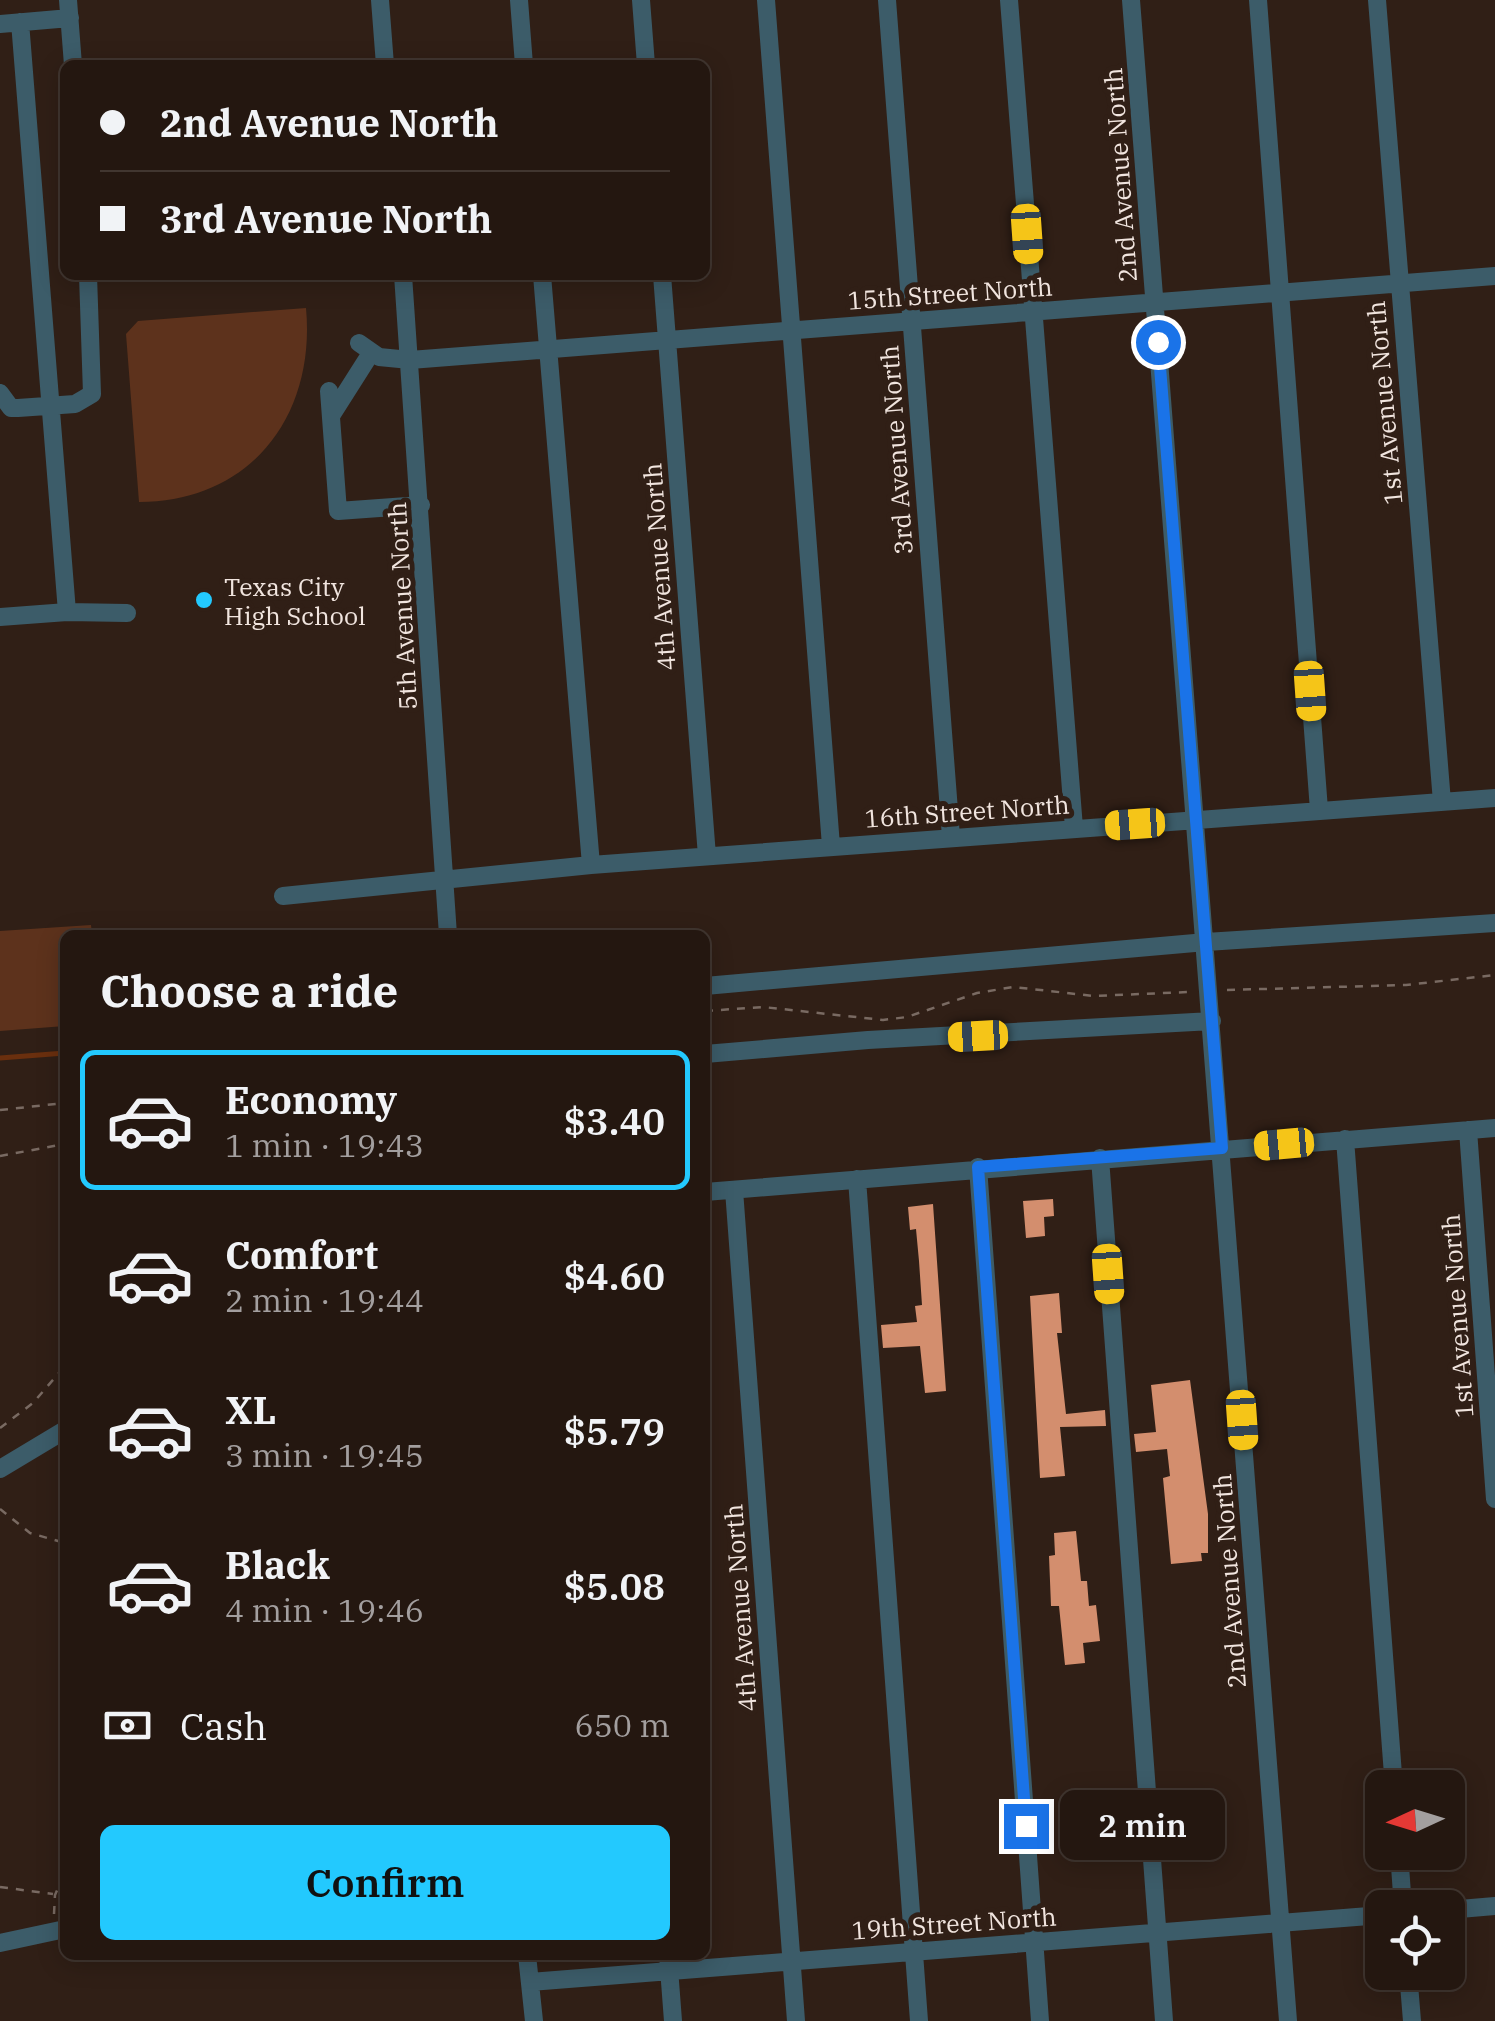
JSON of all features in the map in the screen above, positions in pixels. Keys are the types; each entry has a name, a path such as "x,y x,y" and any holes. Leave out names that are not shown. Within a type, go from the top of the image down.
{"street":[{"path":"380,0 385,60"},
{"path":"519,0 524,60"},
{"path":"641,0 646,60"},
{"path":"766,0 831,846"},
{"name":"3rd Avenue North","path":"887,0 951,837"},
{"path":"1009,0 1074,828"},
{"name":"2nd Avenue North","path":"1132,0 1288,2021"},
{"path":"1258,0 1320,810"},
{"name":"1st Avenue North","path":"1377,0 1442,802"},
{"path":"0,24 69,9 73,60"},
{"path":"20,22 66,612"},
{"name":"15th Street North","path":"331,416 365,348 410,360 1495,276"},
{"path":"0,393 11,408 87,399 95,384 88,280"},
{"name":"5th Avenue North","path":"402,280 448,930"},
{"path":"542,280 591,865"},
{"name":"4th Avenue North","path":"662,280 707,856"},
{"path":"329,391 338,511 421,504"},
{"path":"0,616 126,613"},
{"name":"16th Street North","path":"283,896 591,865 1495,798"},
{"path":"710,986 1206,942 1495,923"},
{"path":"710,1054 868,1040 1212,1021"},
{"path":"710,1192 1495,1128"},
{"name":"1st Avenue North","path":"1468,1130 1495,1499"},
{"path":"1345,1139 1393,1770"},
{"path":"1100,1158 1164,2021"},
{"path":"978,1167 1040,2021"},
{"path":"857,1178 919,2021"},
{"name":"4th Avenue North","path":"734,1190 796,2021"},
{"path":"0,1469 60,1433"},
{"path":"1465,1909 1495,1906"},
{"name":"19th Street North","path":"530,1982 668,1962 791,1960 1365,1916"},
{"path":"0,1943 60,1930"},
{"path":"528,1960 534,2021"},
{"path":"668,1962 673,2021"},
{"path":"1409,1990 1412,2021"}],"path":[{"path":"710,1011 763,1007 883,1020 907,1017 976,993 1013,987 1113,996 1406,985 1495,975"},
{"path":"0,1110 60,1104"},
{"path":"0,1156 60,1145"},
{"path":"0,1428 32,1403 60,1372"},
{"path":"0,1508 30,1533 60,1541"},
{"path":"60,1884 55,1895 60,1924"},
{"path":"0,1887 55,1895"}],"shaded area":[{"path":"306,308 306,347 300,383 287,416 268,445 244,469 214,487 179,498 139,502 126,334 138,321"},
{"path":"91,925 92,930 60,930 60,1026 0,1031 0,931"}],"building":[{"path":"1053,1199 1054,1216 1044,1217 1045,1236 1026,1238 1023,1201"},
{"path":"933,1204 946,1391 925,1393 920,1346 883,1348 881,1325 917,1322 915,1306 922,1305 919,1261 916,1229 910,1230 908,1207"},
{"path":"1059,1293 1062,1333 1057,1333 1066,1414 1105,1410 1106,1426 1060,1427 1065,1476 1040,1478 1030,1296"},
{"path":"1190,1380 1208,1514 1208,1553 1201,1553 1202,1561 1171,1564 1163,1478 1170,1476 1167,1449 1136,1452 1134,1434 1156,1432 1151,1385"},
{"path":"1076,1531 1081,1581 1087,1581 1089,1606 1096,1605 1100,1641 1083,1643 1085,1663 1065,1665 1059,1606 1051,1606 1049,1556 1055,1555 1054,1533"}],"waterway":[{"path":"0,1058 60,1053"}],"place":[{"name":"Texas City High School","path":"204,600"}],"route":[{"path":"1026,1826 978,1167 1222,1148 1158,342"}]}
